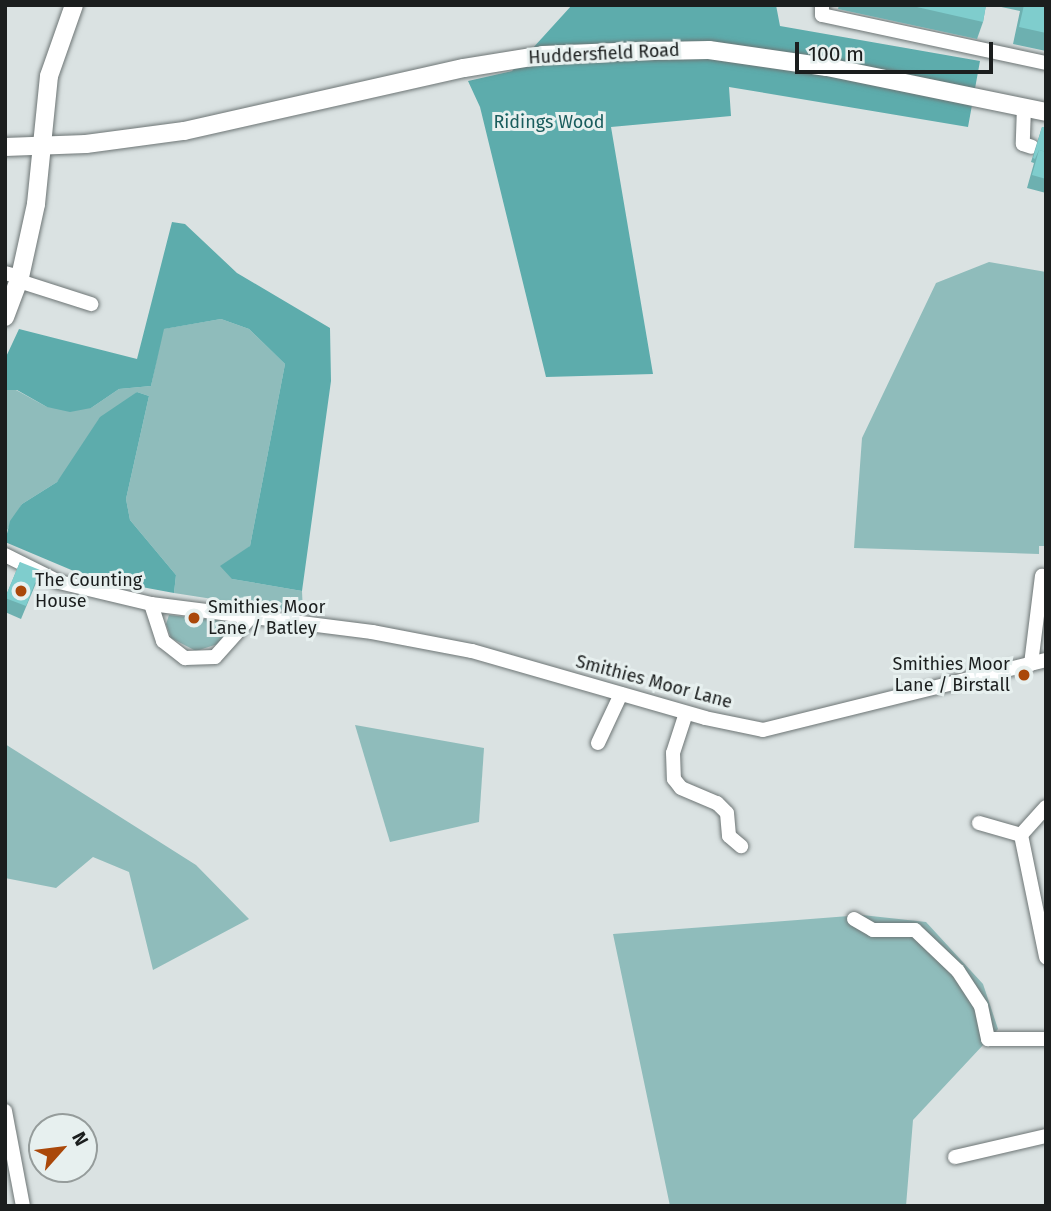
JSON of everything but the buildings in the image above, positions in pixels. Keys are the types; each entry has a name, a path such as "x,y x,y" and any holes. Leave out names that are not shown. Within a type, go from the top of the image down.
{"main road":[{"path":"5,317 36,204 39,147 49,76 74,5"},
{"name":"Huddersfield Road","path":"5,147 39,147 184,131 464,68 543,55 627,51 709,50 750,55 1046,112"}],"street":[{"path":"822,5 822,15 1046,62"},
{"path":"1024,107 1023,144 1032,147"},
{"path":"15,277 91,304"},
{"name":"Smithies Moor Lane","path":"5,555 59,582 151,604 249,619 372,632 472,651 686,713 763,730 1046,660"},
{"path":"1031,664 1042,576"},
{"path":"151,604 163,641 185,658 215,657 249,619"},
{"path":"598,743 621,694"},
{"path":"686,713 673,753 674,779 681,789 718,803 727,813 729,836 741,846"},
{"path":"1021,835 1046,807"},
{"path":"979,823 1021,835"},
{"path":"1021,835 1046,957"},
{"path":"854,919 873,930 915,930 969,988 981,1006 988,1040 1046,1039"},
{"path":"5,1111 23,1206"},
{"path":"955,1157 1046,1136"}],"shaded area":[{"name":"Ridings Wood","path":"572,5 776,5 780,26 980,61 968,127 729,87 731,116 611,127 653,374 546,377 480,107 468,81 512,71"},
{"path":"172,222 185,224 237,273 330,328 331,381 302,591 232,579 220,566 250,546 285,364 249,329 221,319 164,329 151,386 119,389 91,408 70,412 47,407 17,390 5,390 5,359 19,329 137,359"},
{"path":"989,262 1046,272 1046,546 1039,546 1039,554 854,548 862,438 936,283"},
{"path":"221,319 249,329 285,364 250,546 232,579 302,591 303,613 174,593 176,575 130,520 126,499 149,396 137,392 57,482 22,504 5,534 5,390 16,390 47,407 91,408 119,389 151,386 163,329"},
{"path":"137,392 149,396 126,499 130,520 176,575 174,593 88,577 5,542 10,521 22,504 57,482 100,417"},
{"path":"169,615 233,622 218,644 196,651 171,638 166,624"},
{"path":"355,725 484,748 479,822 390,842"},
{"path":"5,744 196,865 249,919 153,970 129,872 93,857 56,888 5,878"},
{"path":"862,915 926,922 983,984 998,1029 913,1120 906,1206 670,1206 613,934"}],"place":[{"name":"The Counting House","path":"21,591"},
{"name":"Smithies Moor Lane / Batley","path":"194,618"},
{"name":"Smithies Moor Lane / Birstall","path":"1024,675"}]}
